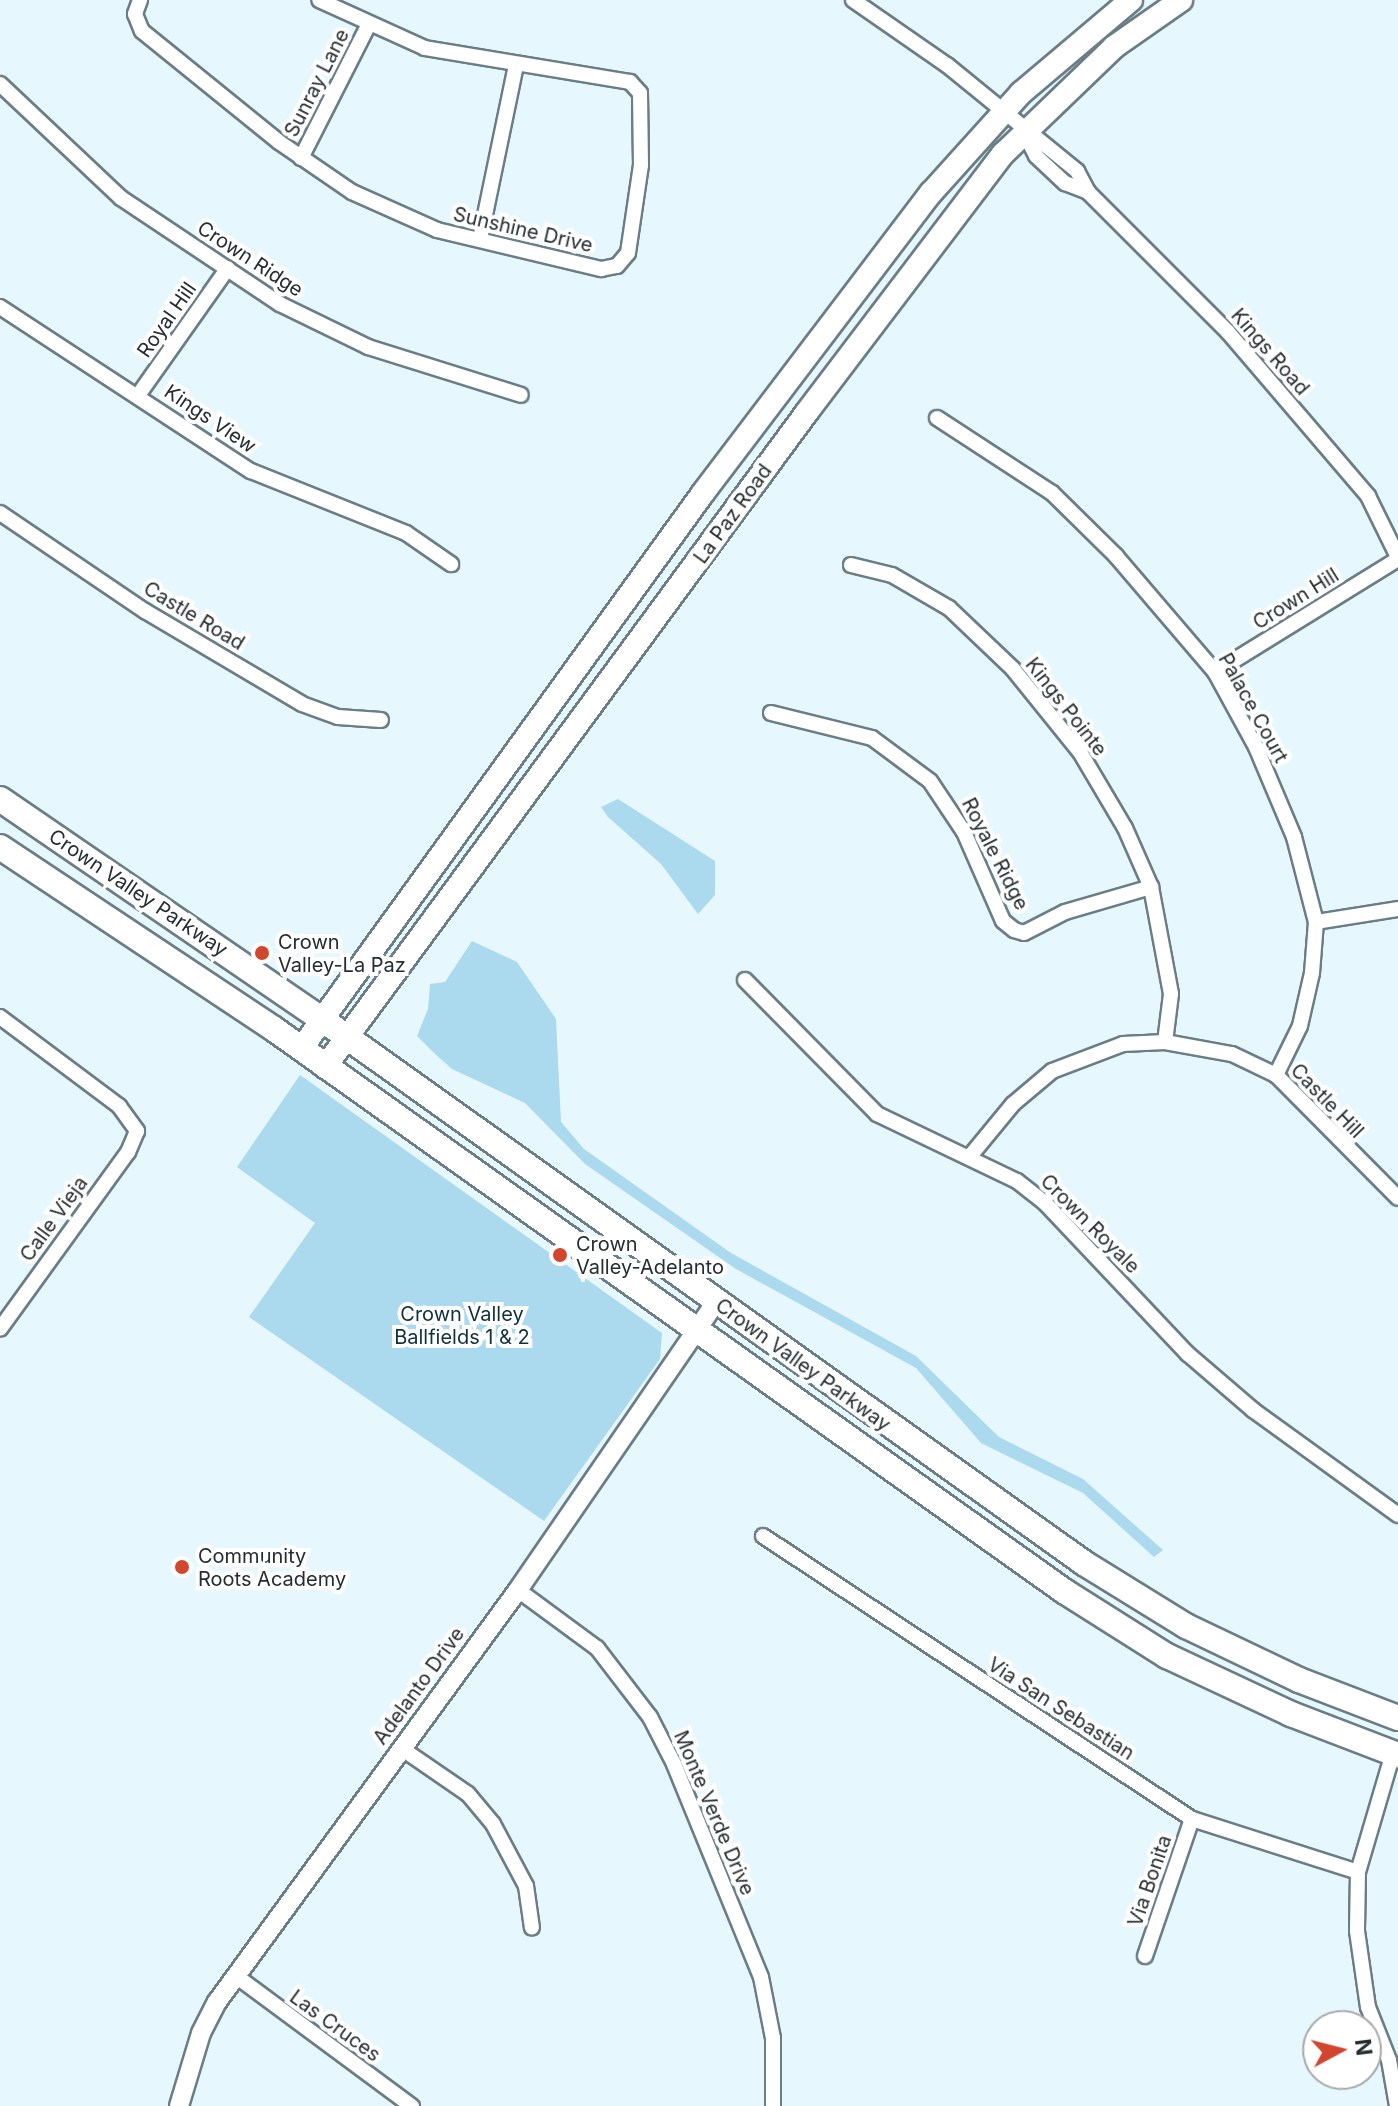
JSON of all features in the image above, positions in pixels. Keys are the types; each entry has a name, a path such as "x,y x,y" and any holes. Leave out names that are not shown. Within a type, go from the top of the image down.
{"main road":[{"name":"La Paz Road","path":"301,1049 703,493 931,193 1001,112 1105,18 1131,0"},
{"name":"La Paz Road","path":"325,1067 807,412 1024,132 1114,47 1181,0"},
{"name":"Crown Valley Parkway","path":"0,799 323,1020 1084,1563 1149,1603 1299,1680 1398,1718"},
{"name":"Crown Valley Parkway","path":"0,847 301,1049 991,1542 1167,1656 1291,1714 1396,1749"}],"street":[{"name":"Sunshine Drive","path":"140,0 135,14 142,31 301,158 400,215 480,239 601,269 617,266 628,253 641,165 640,93 630,82 425,48 368,26 319,0"},
{"name":"Kings Road","path":"853,0 947,65 1024,132 1048,143 1077,171 1088,192 1228,332 1368,496 1398,558"},
{"name":"Sunray Lane","path":"301,158 368,26"},
{"path":"480,239 516,65"},
{"name":"Crown Ridge","path":"0,84 121,198 321,327 521,395"},
{"name":"Royal Hill","path":"139,394 228,268"},
{"name":"Kings View","path":"0,307 139,394 251,471 406,533 451,564"},
{"name":"Palace Court","path":"937,418 1052,493 1116,556 1215,672 1256,747 1294,837 1316,922 1312,973 1300,1026 1276,1075"},
{"name":"Castle Road","path":"0,513 145,611 302,704 338,717 381,720"},
{"name":"Crown Hill","path":"1215,672 1398,558"},
{"name":"Kings Pointe","path":"851,565 892,575 949,608 1013,669 1080,752 1125,828 1151,887 1171,994 1165,1042"},
{"name":"Royale Ridge","path":"771,713 872,738 930,781 951,807 1003,921 1014,930 1024,933 1065,912 1151,887"},
{"path":"1316,922 1398,909"},
{"name":"Crown Royale","path":"745,980 877,1114 971,1155 1045,1203 1188,1354 1253,1410 1398,1515"},
{"name":"Calle Vieja","path":"0,1017 119,1106 137,1131 128,1152 0,1329"},
{"name":"Castle Hill","path":"971,1155 1013,1104 1052,1071 1123,1044 1165,1042 1232,1054 1276,1075 1398,1198"},
{"name":"Adelanto Drive","path":"179,2106 201,2033 236,1976 518,1590 716,1302"},
{"name":"Via San Sebastian","path":"763,1536 1192,1819 1358,1872"},
{"name":"Monte Verde Drive","path":"518,1590 597,1648 650,1717 674,1764 761,1977 773,2038 773,2106"},
{"path":"401,1748 468,1794 493,1824 526,1886 532,1928"},
{"path":"1396,1749 1358,1872 1361,1969 1397,2106"},
{"name":"Via Bonita","path":"1145,1956 1192,1819"},
{"name":"Las Cruces","path":"236,1976 412,2106"}],"green space":[{"path":"618,799 715,861 715,895 698,914 661,864 608,817 601,807"},
{"path":"472,941 517,962 556,1019 561,1122 584,1149 731,1253 916,1356 999,1437 1083,1479 1163,1550 1154,1557 1083,1493 981,1443 916,1368 736,1269 585,1164 525,1103 452,1069 417,1036 428,1009 430,984 445,982"},
{"name":"Crown Valley Ballfields 1 & 2","path":"300,1075 662,1333 660,1359 544,1521 249,1317 315,1223 237,1167"}],"place":[{"name":"Crown Valley-La Paz","path":"262,953"},
{"name":"Crown Valley-Adelanto","path":"560,1255"},
{"name":"Community Roots Academy","path":"182,1567"}]}
